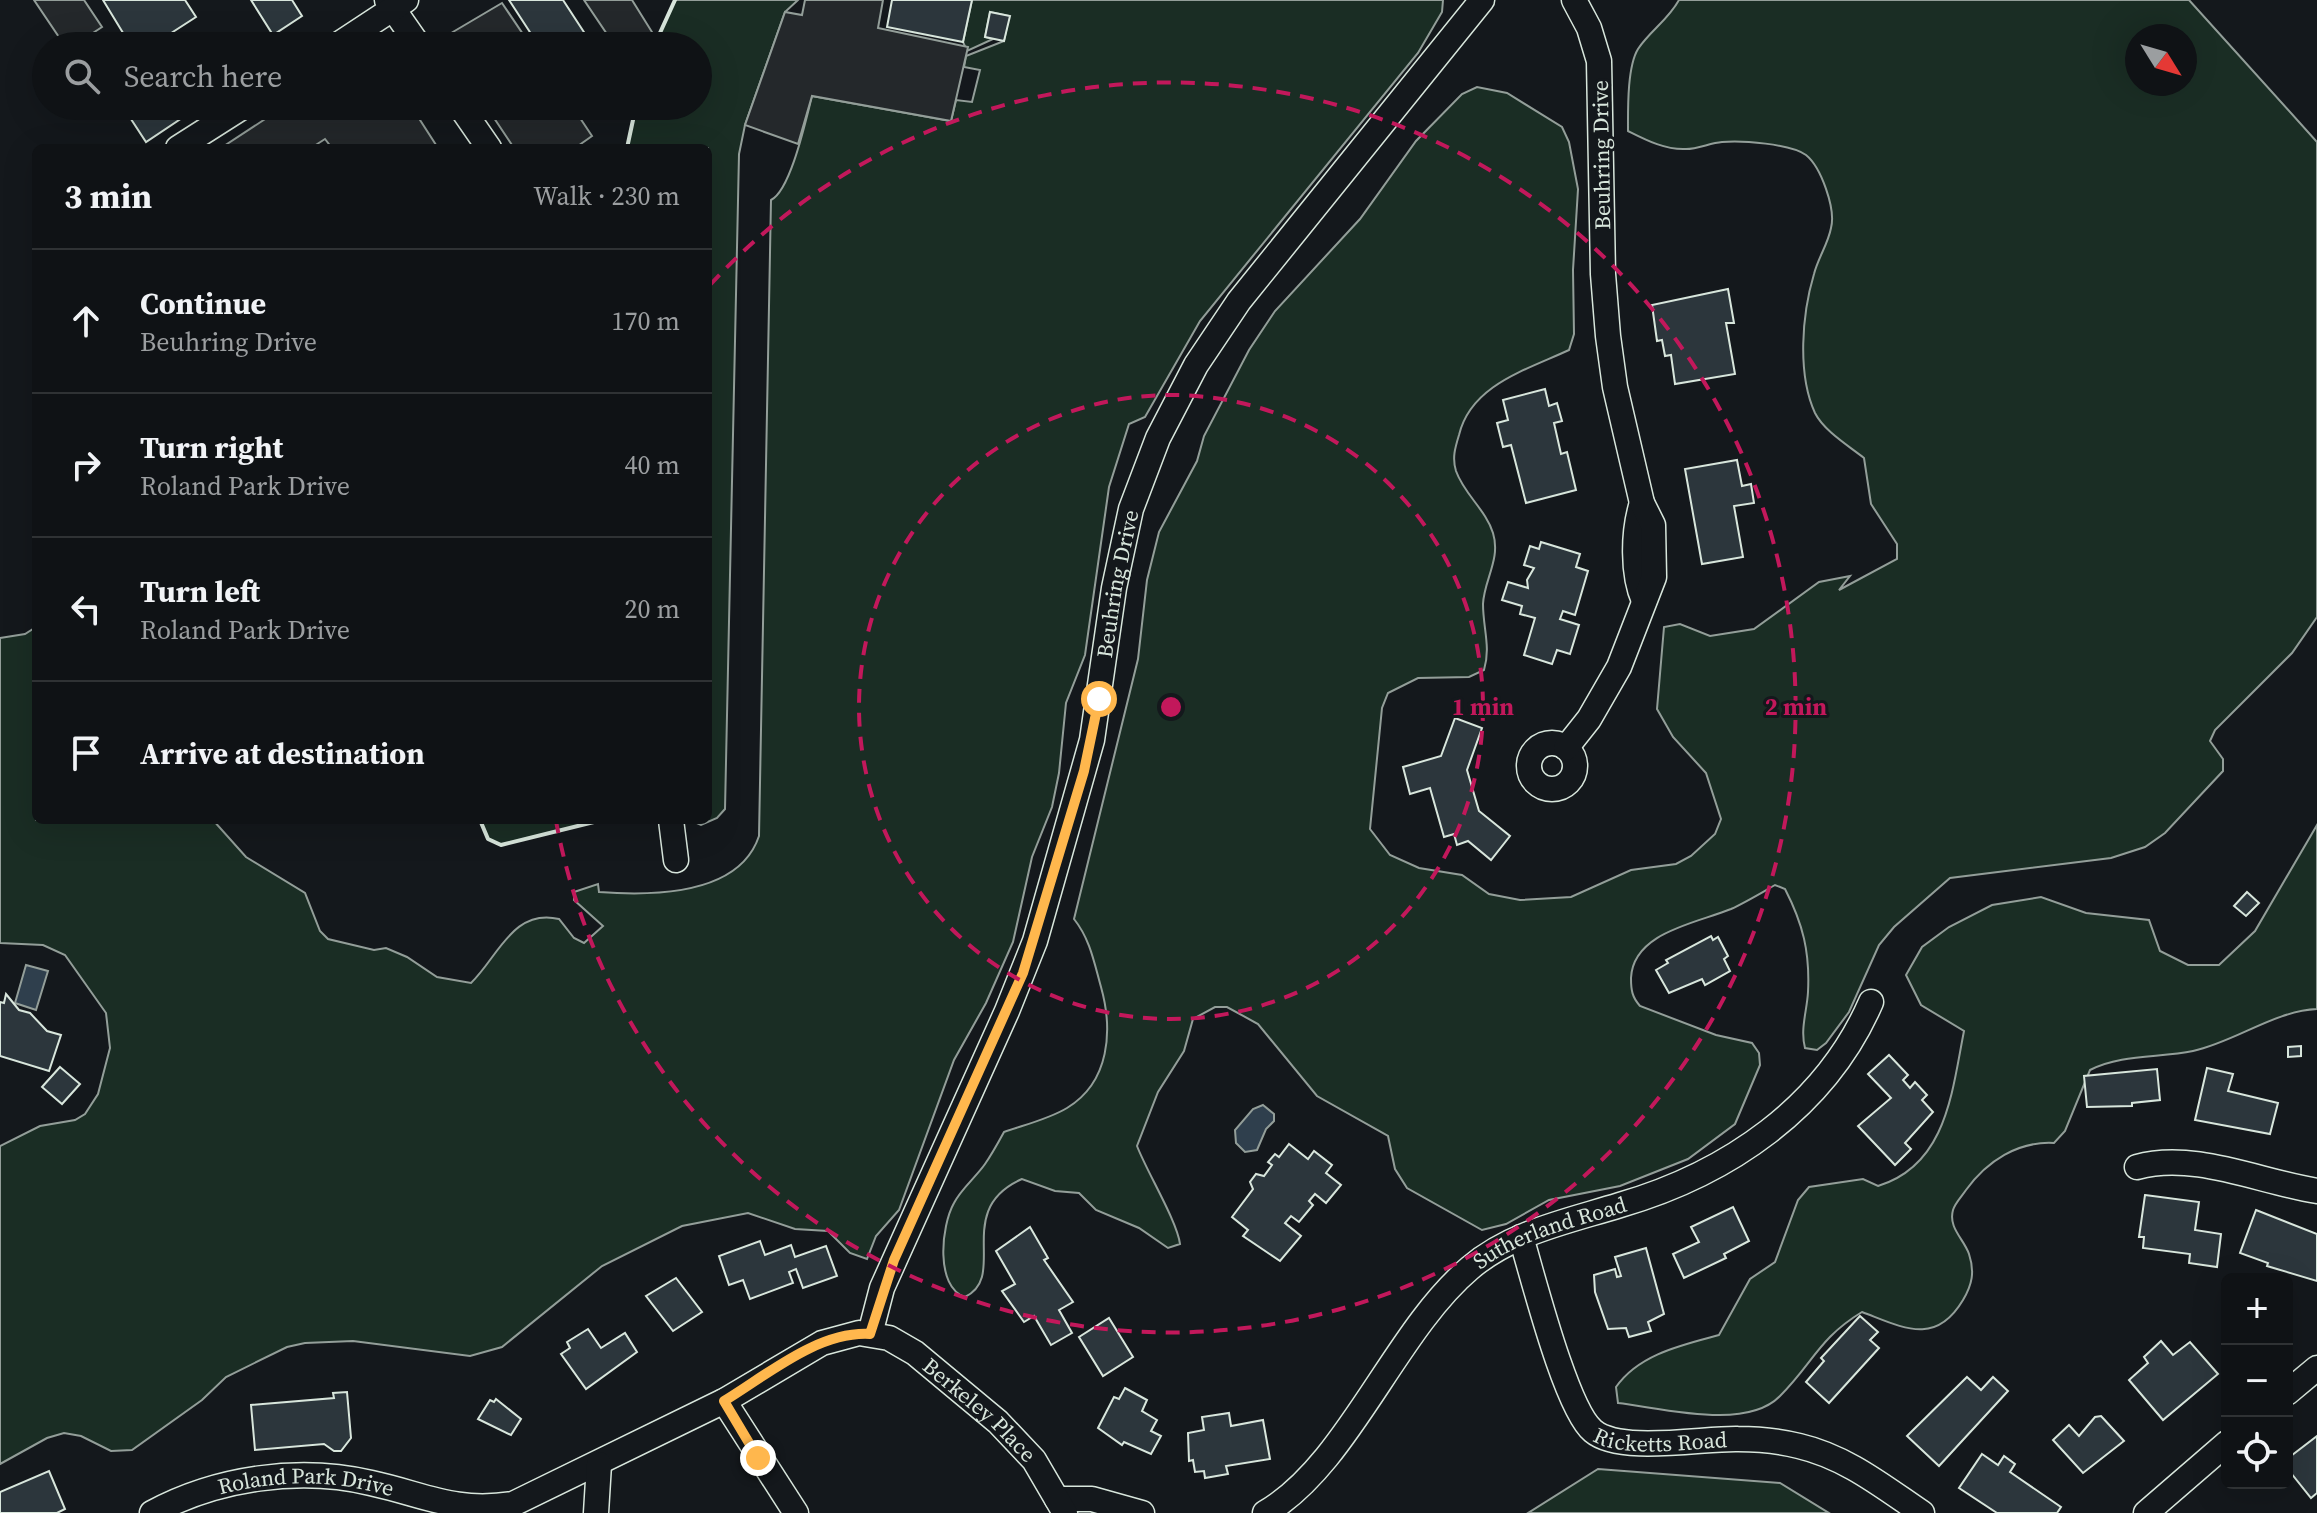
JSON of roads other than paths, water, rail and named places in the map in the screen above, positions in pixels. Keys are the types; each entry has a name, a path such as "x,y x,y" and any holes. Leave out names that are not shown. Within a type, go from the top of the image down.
{"street":[{"name":"Beuhring Drive","path":"870,1334 882,1288 1007,1011 1035,941 1092,740 1114,588 1128,522 1158,438 1196,365 1239,301 1482,0"},
{"name":"Beuhring Drive","path":"1566,748 1614,676 1654,577 1655,550 1653,525 1642,503 1615,387 1605,305 1599,61 1589,28 1574,0"},
{"path":"356,32 396,3 412,32"},
{"path":"184,144 222,120"},
{"path":"470,120 486,144"},
{"path":"672,824 676,860"},
{"name":"Sutherland Road","path":"1265,1513 1289,1495 1323,1459 1455,1281 1480,1260 1521,1237 1683,1185 1736,1158 1781,1122 1830,1070 1856,1034 1871,1002"},
{"path":"2137,1167 2165,1162 2185,1164 2317,1191"},
{"name":"Ricketts Road","path":"1521,1237 1568,1384 1582,1419 1592,1431 1602,1437 1634,1442 1738,1439 1799,1446 1850,1465 1922,1513"},
{"name":"Roland Park Drive","path":"152,1513 220,1487 314,1476 348,1478 445,1507 474,1511 513,1504 724,1401 822,1343 843,1335 870,1334"},
{"name":"Berkeley Place","path":"870,1334 889,1338 915,1353 998,1422 1034,1460 1061,1506"},
{"path":"2293,1388 2317,1368"},
{"path":"724,1401 796,1513"},
{"path":"2146,1513 2221,1448"},
{"path":"596,1513 599,1464"},
{"path":"1061,1506 1092,1499 1142,1513"}],"water":[{"path":"26,965 48,971 36,1010 15,1003"},
{"path":"1263,1105 1274,1114 1274,1121 1266,1129 1257,1150 1245,1152 1236,1143 1235,1130 1253,1109"}]}
